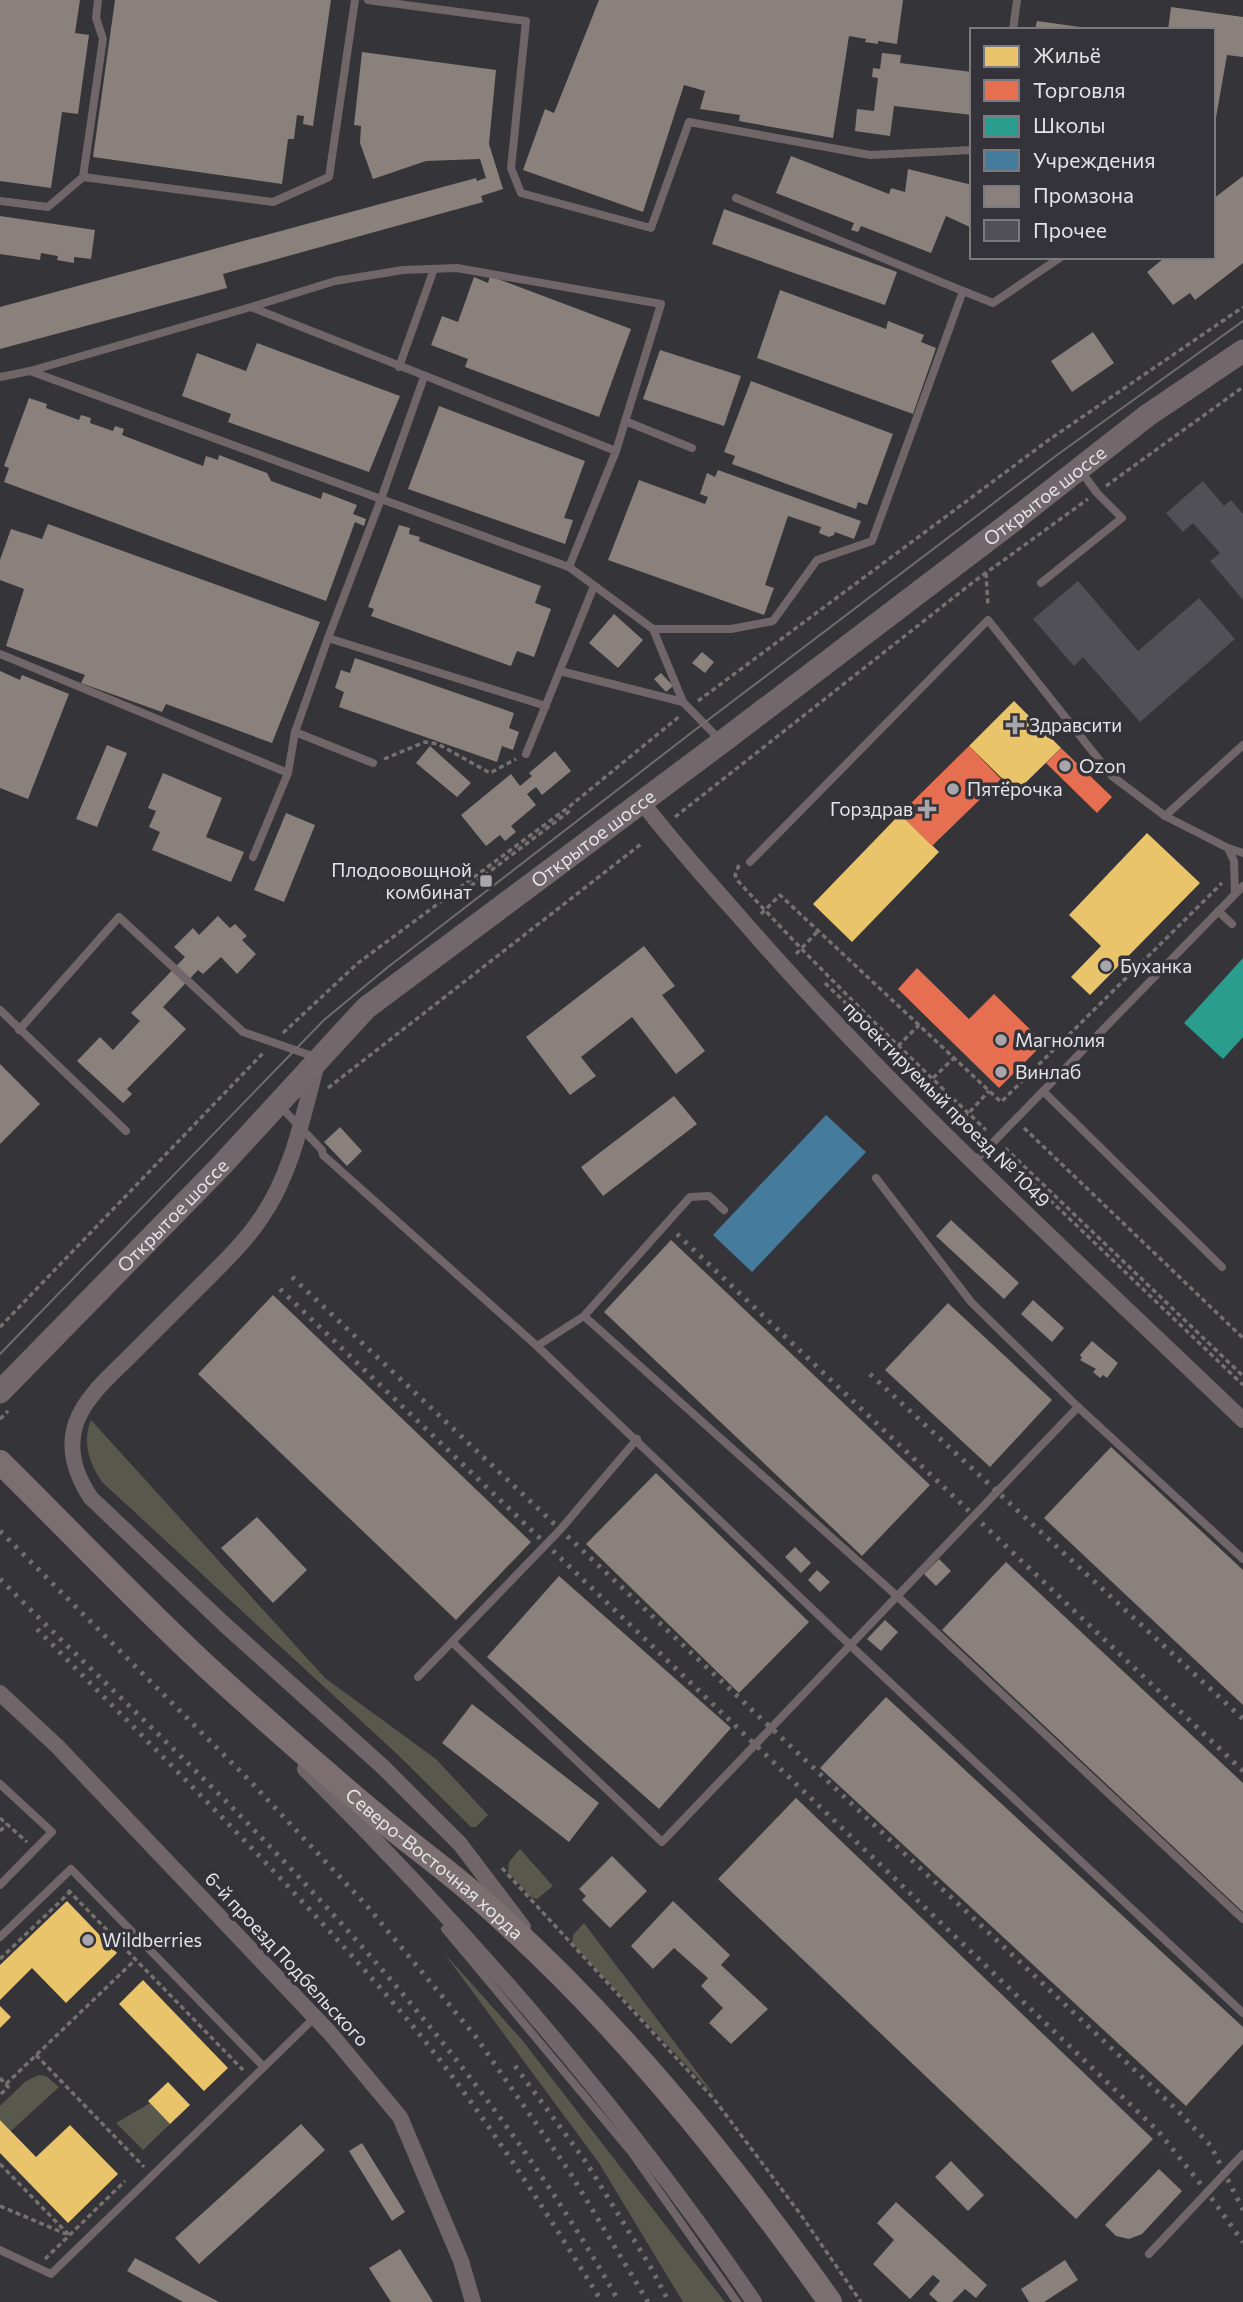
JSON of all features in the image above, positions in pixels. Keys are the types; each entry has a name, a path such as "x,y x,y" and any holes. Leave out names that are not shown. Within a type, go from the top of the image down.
{"main road":[{"name":"Открытое шоссе","path":"8,1384 221,1166 366,1008 722,742 1148,415 1243,351"},
{"name":"Северо-Восточная хорда","path":"0,1464 206,1665 377,1815 475,1895 561,1977 629,2046 683,2109 776,2226 830,2302"}],"street":[{"name":"проектируемый проезд № 1049","path":"641,801 791,977 920,1111 1243,1420"},
{"path":"318,1058 300,1126 274,1198 242,1244 82,1409 75,1425 72,1444 79,1480 91,1498 383,1767 460,1844 561,1977"},
{"name":"Северо-Восточная хорда","path":"0,1464 317,1780 456,1925 558,2041 644,2149 754,2302"},
{"name":"6-й проезд Подбельского","path":"0,1693 57,1746 315,2017 400,2117 461,2262 473,2302"}],"lane":[{"path":"0,201 48,207 83,177 103,39 96,18 98,0"},
{"path":"83,177 273,202 329,177 355,0"},
{"path":"368,0 526,20 511,167 520,193 651,228 689,122 870,155 970,150"},
{"path":"1013,28 1017,0"},
{"path":"736,198 993,303 1058,259"},
{"path":"0,377 30,372 335,281 403,270 457,268 661,304 616,451 569,567"},
{"path":"399,367 434,269"},
{"path":"653,629 731,629 774,621 817,560 872,541 962,291"},
{"path":"251,307 616,451"},
{"path":"30,372 569,567 653,629 686,705 722,742"},
{"path":"253,857 288,773 295,732 424,377"},
{"path":"625,421 692,448"},
{"path":"1041,583 1122,518 1097,493 1078,468"},
{"path":"526,754 594,586"},
{"path":"745,863 988,620 1112,776 1165,816 1243,853"},
{"path":"328,638 546,706"},
{"path":"0,654 288,773"},
{"path":"560,671 686,705"},
{"path":"295,732 373,764"},
{"path":"1165,816 1243,745"},
{"path":"1228,848 1234,861 1235,893"},
{"path":"974,1162 1243,886"},
{"path":"1218,911 1232,924"},
{"path":"19,1030 119,917 243,1032 318,1058"},
{"path":"0,1010 125,1131"},
{"path":"1043,1091 1222,1267"},
{"path":"276,1103 322,1150 323,1155 537,1346 850,1645 1243,2013"},
{"path":"876,1178 971,1302 1078,1407 1243,1559"},
{"path":"537,1346 584,1315 690,1197 709,1196 724,1210"},
{"path":"584,1315 897,1596 1243,1919"},
{"path":"452,1642 662,1842 1078,1407"},
{"path":"418,1677 560,1530 636,1439"},
{"path":"0,1784 52,1832 0,1885"},
{"path":"0,1937 71,1868 264,2067"},
{"path":"444,1929 632,2153 737,2302"},
{"path":"0,2250 51,2274 315,2017"},
{"path":"1149,2254 1243,2154"}],"path":[{"path":"0,1327 274,1043 358,963 570,806 686,705 1050,439 1243,307"},
{"path":"683,827 674,817 986,573 1243,387"},
{"path":"986,573 988,620"},
{"path":"373,764 425,741 438,744 490,773 526,754"},
{"path":"464,891 571,810"},
{"path":"322,1092 641,844"},
{"path":"745,863 736,869 735,875 778,934"},
{"path":"762,912 780,895 1001,1102 1223,882"},
{"path":"735,885 1243,1385"},
{"path":"796,954 818,931"},
{"path":"825,983 964,1118 994,1142 1243,1377"},
{"path":"893,1050 919,1025"},
{"path":"928,1083 954,1058"},
{"path":"964,1118 989,1091"},
{"path":"1022,1126 1243,1338"},
{"path":"0,1818 35,1850"},
{"path":"0,1831 6,1824"},
{"path":"499,1864 714,2099 801,2215 861,2302"},
{"path":"59,1881 252,2080"},
{"path":"0,1959 70,1892"},
{"path":"6,2084 148,1947"},
{"path":"36,2055 152,2176"},
{"path":"0,2078 8,2087 0,2095"},
{"path":"0,2164 69,2235"},
{"path":"0,2206 85,2241"}],"shaded area":[{"path":"91,1420 325,1678 436,1759 488,1815 476,1827 471,1827 397,1754 102,1482 88,1452 87,1436"},
{"path":"520,1849 553,1886 537,1899 531,1897 508,1872 509,1862"},
{"path":"584,1923 716,2097 572,1943 573,1935"},
{"path":"444,1953 522,2040 725,2302 683,2302 599,2163"},
{"path":"39,2075 46,2076 59,2087 11,2131 0,2120 0,2106 26,2081"},
{"path":"150,2103 170,2124 143,2150 116,2123"}],"building: Жильё":[{"path":"1014,701 1061,748 1016,792 969,746"},
{"path":"900,814 939,852 852,942 813,904"},
{"path":"1147,833 1200,883 1090,995 1071,977 1101,946 1069,915"},
{"path":"67,1901 117,1953 66,2003 32,1968 0,2000 0,1965"},
{"path":"143,1980 228,2068 204,2091 119,2004"},
{"path":"0,2006 11,2017 0,2028"},
{"path":"168,2082 190,2105 170,2124 148,2101"},
{"path":"0,2120 36,2157 70,2125 118,2174 68,2223 0,2153"}],"building: Торговля":[{"path":"969,746 1001,779 932,846 900,814"},
{"path":"1061,748 1112,797 1097,813 1046,763"},
{"path":"917,968 969,1019 994,994 1044,1043 999,1088 898,989"}],"building: Школы":[{"path":"1243,958 1243,1037 1223,1059 1184,1023"}],"building: Учреждения":[{"path":"826,1115 866,1152 752,1272 713,1235"}],"building: Промзона":[{"path":"0,0 80,0 75,33 89,35 78,114 62,112 51,188 0,181"},
{"path":"115,0 331,0 313,126 303,124 304,116 297,115 294,139 288,139 282,184 93,157"},
{"path":"599,0 903,0 897,44 865,42 866,39 849,36 833,138 739,121 740,115 700,109 705,91 684,85 643,212 523,170 545,109 554,113"},
{"path":"1171,7 1243,17 1243,57 1227,55 1215,123 1215,28 1168,28"},
{"path":"1037,21 1087,28 1035,28"},
{"path":"362,52 496,70 489,144 503,189 481,196 483,202 223,274 227,288 0,349 0,307 476,178 477,181 486,178 480,159 426,161 373,179 360,143 361,126 354,125"},
{"path":"882,53 901,55 900,63 970,72 970,115 894,106 890,136 855,131 857,109 874,111 878,78 872,77 873,68 880,69"},
{"path":"791,156 889,194 891,188 905,192 908,169 970,184 970,227 946,216 931,253 861,226 858,232 851,230 854,223 776,193"},
{"path":"1243,176 1243,263 1195,300 1190,293 1173,305 1147,272 1163,259 1215,259 1215,197"},
{"path":"724,209 897,272 885,305 712,244"},
{"path":"0,216 95,230 91,259 74,257 74,263 41,253 40,260 0,254"},
{"path":"490,276 631,329 599,417 465,367 468,359 431,345 442,316 458,322 474,277 488,283"},
{"path":"780,290 886,329 888,321 924,335 921,342 936,348 913,414 757,358"},
{"path":"1093,332 1114,363 1072,392 1051,361"},
{"path":"257,343 400,396 369,472 228,422 231,414 182,396 197,353 246,371"},
{"path":"660,350 741,376 724,426 643,399"},
{"path":"751,381 893,434 867,505 858,502 856,509 732,464 735,456 724,452"},
{"path":"29,398 47,404 46,408 79,420 81,415 91,418 90,423 113,431 115,426 124,429 122,435 203,466 206,456 218,460 219,455 267,473 271,481 321,499 323,492 357,505 353,514 366,519 364,526 355,522 326,601 4,482 9,468 4,466"},
{"path":"439,406 585,461 564,518 573,520 565,544 408,489"},
{"path":"718,470 861,521 854,539 835,532 829,537 819,533 821,527 788,516 765,585 774,588 764,615 608,560 639,480 705,504 708,497 700,494 707,473 715,477"},
{"path":"48,524 320,622 272,743 166,704 162,712 81,683 85,675 6,646 24,589 0,580 0,560 11,529 42,539"},
{"path":"399,525 410,528 409,534 420,537 419,541 541,586 535,603 551,609 534,657 517,651 511,666 371,616 374,609 368,607"},
{"path":"614,614 643,640 618,668 589,643"},
{"path":"702,652 714,662 705,673 692,663"},
{"path":"355,658 514,713 509,728 519,732 513,750 502,746 497,762 339,707 344,692 335,688 341,670 350,673"},
{"path":"0,671 20,680 22,675 69,694 28,799 0,788"},
{"path":"661,673 673,686 666,692 654,679"},
{"path":"107,745 127,753 97,827 76,819"},
{"path":"430,746 471,783 457,797 416,763"},
{"path":"555,751 571,771 542,795 536,787 527,794 536,805 511,826 516,832 505,841 500,835 486,846 461,815 511,774 520,786 532,776 529,773"},
{"path":"163,773 222,798 206,837 244,852 231,882 152,850 160,832 149,827 156,811 148,808"},
{"path":"286,813 315,825 284,902 254,890"},
{"path":"218,916 230,928 235,924 247,936 242,940 256,954 237,974 221,957 203,974 198,970 163,1007 186,1029 127,1089 132,1094 123,1103 77,1061 100,1037 113,1050 140,1021 131,1013 185,957 174,947 193,928 199,935"},
{"path":"644,946 675,986 662,995 705,1051 676,1074 632,1017 581,1057 596,1076 570,1095 526,1037"},
{"path":"0,1064 40,1104 0,1144"},
{"path":"674,1096 697,1124 603,1196 581,1167"},
{"path":"340,1127 362,1151 347,1166 324,1142"},
{"path":"951,1220 1019,1283 1004,1299 936,1236"},
{"path":"671,1240 930,1485 862,1556 604,1312"},
{"path":"273,1295 531,1542 456,1620 198,1374"},
{"path":"1033,1300 1064,1328 1052,1342 1021,1314"},
{"path":"948,1303 1052,1400 990,1467 885,1370"},
{"path":"1092,1341 1118,1363 1107,1378 1103,1375 1100,1378 1093,1372 1096,1369 1080,1360 1080,1355"},
{"path":"1111,1447 1243,1570 1243,1705 1044,1518"},
{"path":"656,1473 809,1622 739,1693 586,1544"},
{"path":"257,1517 307,1570 273,1603 221,1548"},
{"path":"795,1547 811,1563 801,1573 785,1557"},
{"path":"939,1559 951,1571 936,1586 924,1574"},
{"path":"1006,1562 1243,1783 1243,1912 942,1630"},
{"path":"817,1570 830,1582 820,1592 808,1580"},
{"path":"559,1576 731,1728 659,1809 487,1657"},
{"path":"885,1620 898,1632 881,1651 867,1639"},
{"path":"886,1697 1243,2027 1243,2044 1186,2106 820,1768"},
{"path":"472,1704 599,1803 569,1842 442,1743"},
{"path":"796,1798 1153,2139 1076,2219 718,1879"},
{"path":"612,1856 647,1891 610,1928 582,1900 586,1896 579,1889"},
{"path":"673,1901 730,1955 721,1965 768,2009 731,2044 709,2023 723,2008 701,1986 708,1978 674,1948 653,1969 631,1946"},
{"path":"301,2124 325,2150 199,2264 175,2238"},
{"path":"362,2143 405,2212 392,2221 349,2151"},
{"path":"951,2161 984,2195 968,2211 935,2177"},
{"path":"1159,2169 1182,2191 1142,2234 1129,2239 1116,2236 1105,2225"},
{"path":"896,2202 987,2285 976,2298 965,2289 952,2302 938,2302 929,2294 940,2281 933,2275 910,2299 873,2264 894,2240 877,2223"},
{"path":"400,2249 433,2302 391,2302 369,2268"},
{"path":"135,2258 219,2302 183,2302 127,2271"},
{"path":"1065,2260 1078,2280 1044,2302 1029,2302 1021,2289"}],"building: Прочее":[{"path":"1203,481 1224,506 1231,500 1243,514 1243,600 1210,561 1220,553 1193,523 1183,532 1166,513"},
{"path":"1078,581 1138,651 1199,598 1235,639 1140,722 1083,657 1074,666 1033,619"}],"tram line":[{"path":"0,1354 324,1020 388,967 704,723 1057,455 1243,321"}],"railway":[{"path":"677,1234 1243,1771"},
{"path":"292,1277 1176,2109 1211,2146 1243,2210"},
{"path":"280,1289 1158,2131 1243,2242"},
{"path":"870,1374 1243,1719"},
{"path":"0,1531 250,1781 367,1906 476,2037 569,2171 648,2302"},
{"path":"0,1579 255,1831 405,1997 498,2114 541,2175 619,2302"},
{"path":"37,1629 277,1875 406,2018 459,2085 502,2146 602,2302"},
{"path":"515,2066 586,2162 669,2302"}],"place":[{"name":"Здравсити","path":"1015,725"},
{"name":"Ozon","path":"1065,766"},
{"name":"Пятёрочка","path":"953,789"},
{"name":"Горздрав","path":"927,809"},
{"name":"Плодоовощной комбинат","path":"486,881"},
{"name":"Буханка","path":"1106,966"},
{"name":"Магнолия","path":"1001,1040"},
{"name":"Винлаб","path":"1001,1072"},
{"name":"Wildberries","path":"88,1940"}]}
